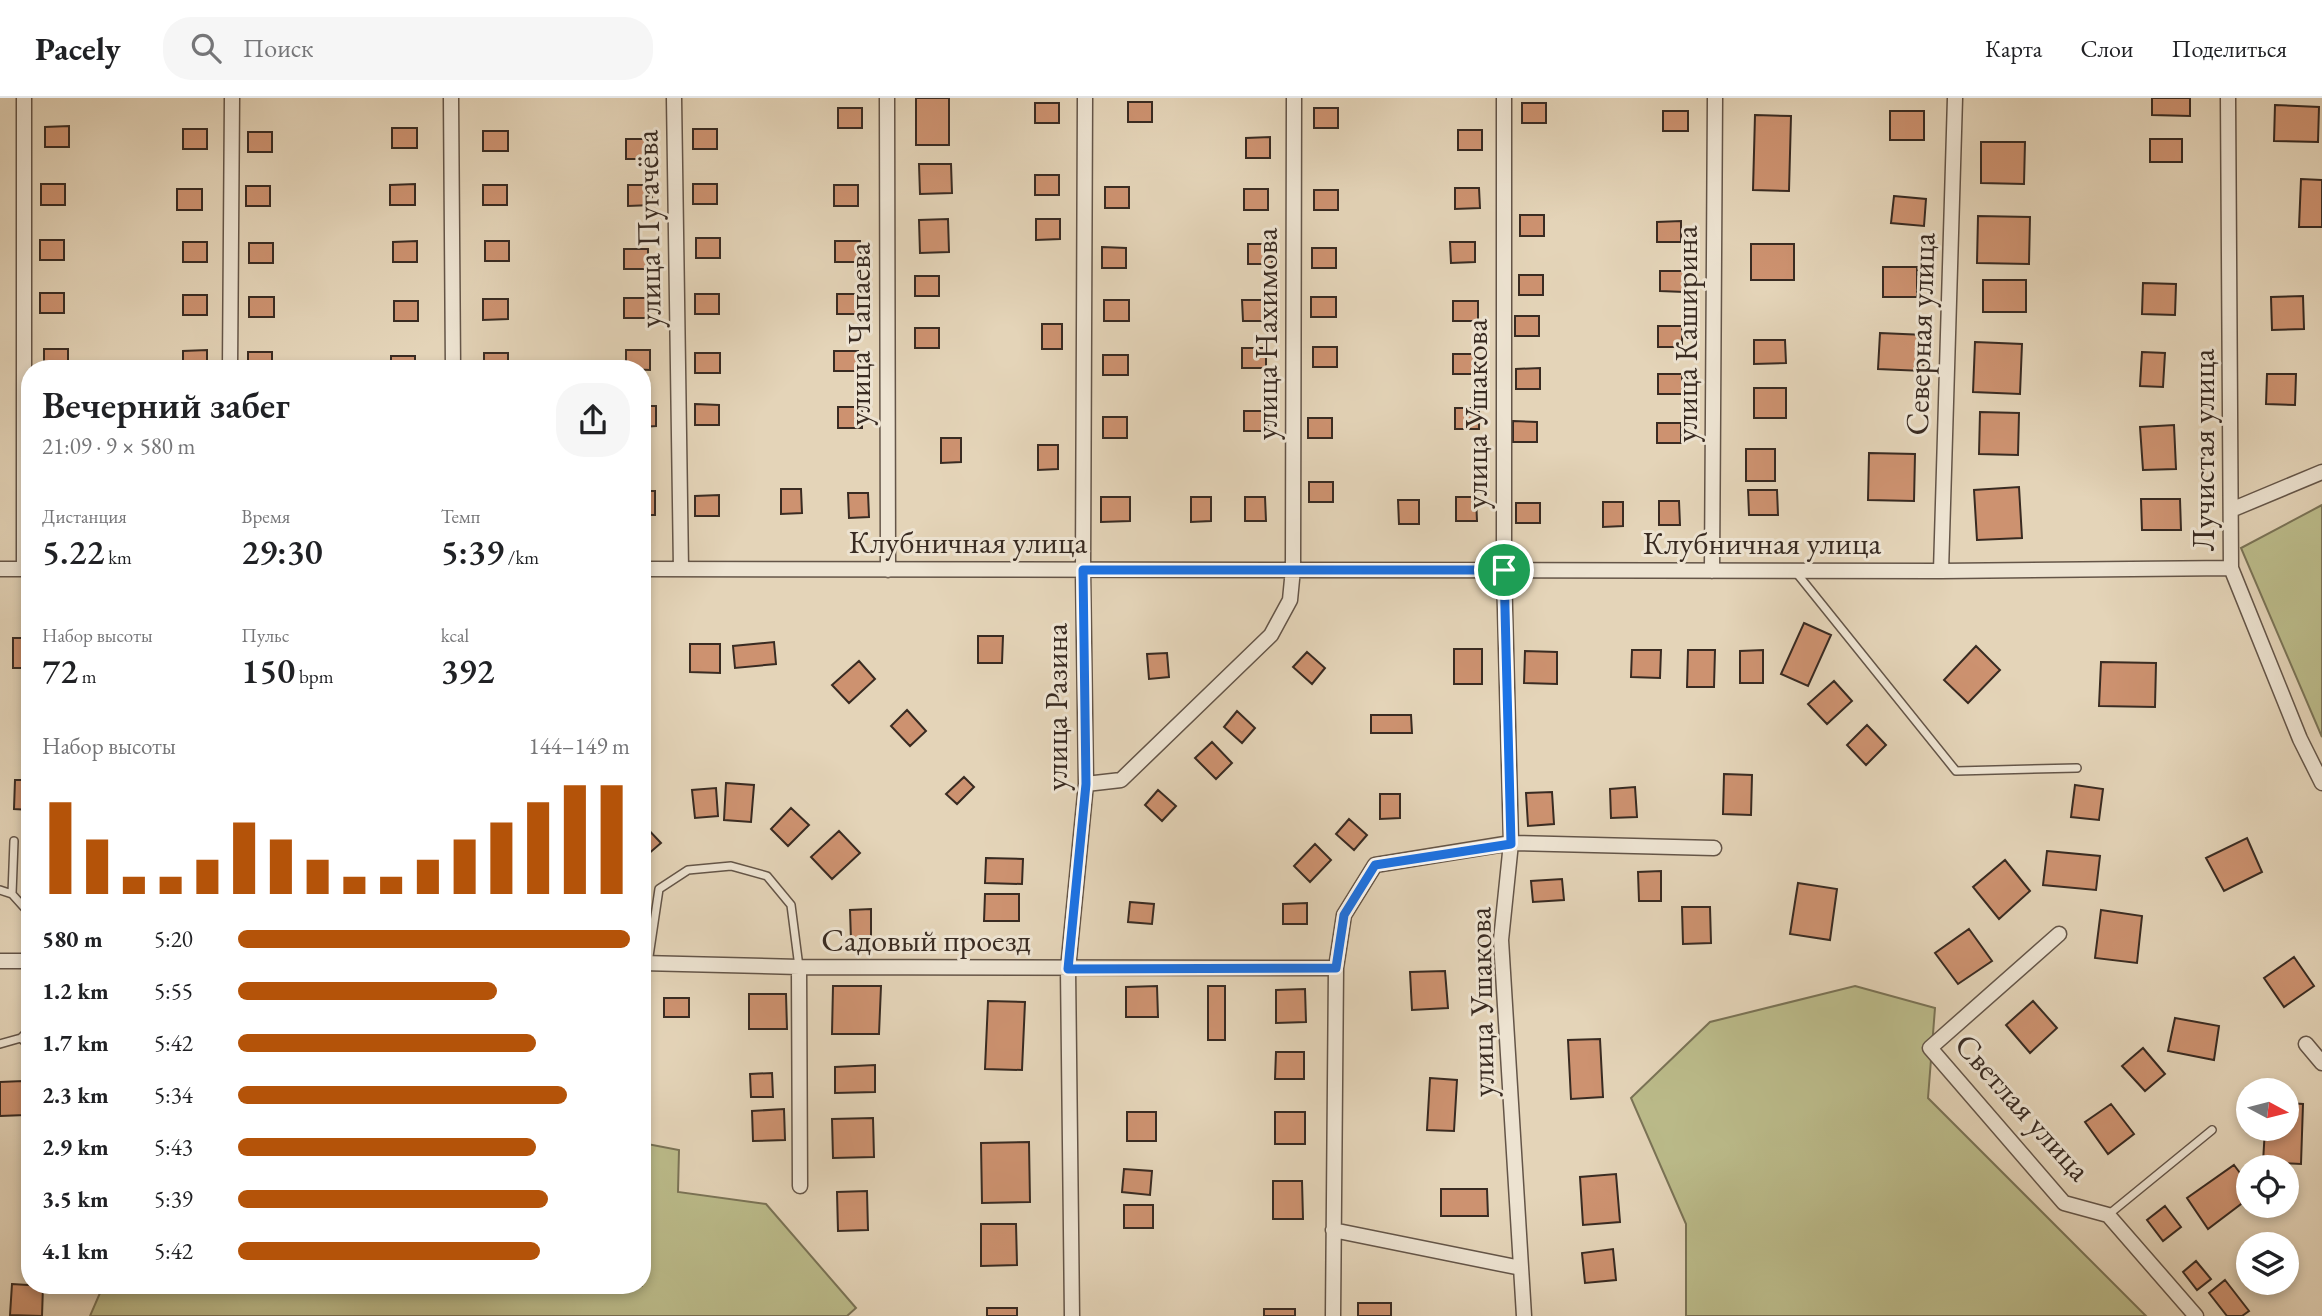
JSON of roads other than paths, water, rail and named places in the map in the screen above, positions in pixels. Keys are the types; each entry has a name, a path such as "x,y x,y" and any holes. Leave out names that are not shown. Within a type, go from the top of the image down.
{"street":[{"path":"24,98 26,360"},
{"path":"230,360 232,98"},
{"path":"452,98 453,360"},
{"name":"улица Пугачёва","path":"674,98 681,569"},
{"name":"улица Чапаева","path":"887,98 888,570"},
{"name":"улица Разина","path":"1072,1316 1068,969 1086,784 1083,570 1085,98"},
{"name":"улица Нахимова","path":"1293,569 1294,98"},
{"name":"улица Ушакова","path":"1504,98 1504,570 1511,844 1502,940 1524,1316"},
{"name":"улица Каширина","path":"1712,571 1715,98"},
{"name":"Северная улица","path":"1941,571 1955,98"},
{"name":"Лучистая улица","path":"2228,98 2231,568 2300,739 2322,783"},
{"path":"2231,510 2322,472"},
{"name":"Клубничная улица","path":"651,569 1941,571 2231,568"},
{"path":"0,569 21,569"},
{"path":"1086,784 1121,780 1270,635 1290,600 1293,569"},
{"path":"1333,1316 1336,968 1344,915 1375,865 1511,844 1714,848"},
{"name":"Светлая улица","path":"2059,934 1930,1048 2064,1203 2108,1214 2196,1316"},
{"path":"0,961 21,961"},
{"name":"Садовый проезд","path":"651,963 1068,969 1336,968"},
{"path":"799,967 800,1186"},
{"path":"2306,1044 2322,1063"},
{"path":"1333,1230 1521,1268"}],"lane":[{"path":"1794,570 1956,771 2077,768"},
{"path":"12,894 14,841"},
{"path":"651,931 659,889 688,870 731,866 767,876 791,905 799,967"},
{"path":"0,890 12,894 21,904"},
{"path":"0,1044 21,1038"},
{"path":"2108,1214 2212,1130"}]}
